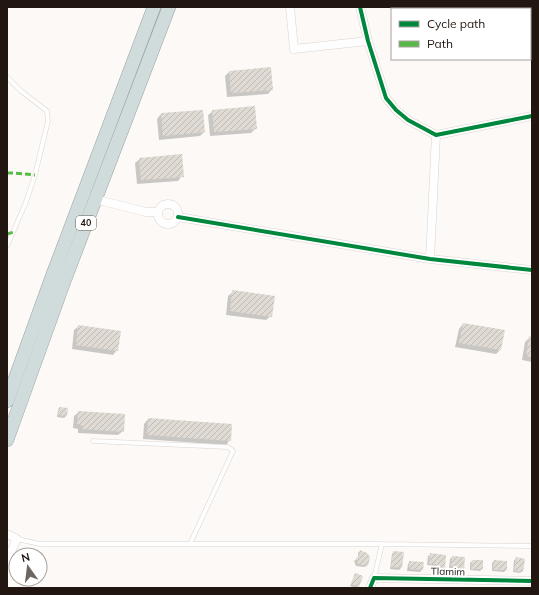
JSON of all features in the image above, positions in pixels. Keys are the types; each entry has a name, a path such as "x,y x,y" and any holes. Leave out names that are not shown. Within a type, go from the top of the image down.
{"highway":[{"name":"40","path":"7,401 53,274 154,7"},
{"name":"40","path":"7,440 169,7"}],"street":[{"path":"290,7 294,49 368,41"},
{"path":"360,7 368,41 386,98 396,110 408,120 436,135 532,116"},
{"path":"430,259 436,135"},
{"path":"96,199 146,212 158,212"},
{"path":"171,203 178,210 178,217 174,222 167,224 158,218 158,212 161,206 171,203"},
{"path":"178,217 430,259 532,270"},
{"path":"7,534 17,539 7,560"},
{"path":"370,588 374,578"},
{"name":"Tlamim","path":"374,578 532,581"}],"lane":[{"path":"7,78 47,111 48,115 48,121 36,171 26,202 7,246"},
{"path":"93,441 228,447 233,451 190,544"},
{"path":"17,539 40,544 382,544 532,546"},
{"path":"374,578 382,544"}],"building":[{"path":"271,67 273,90 231,93 229,71"},
{"path":"255,106 257,129 214,132 212,110"},
{"path":"203,110 205,132 163,136 161,113"},
{"path":"182,154 184,177 141,180 139,158"},
{"path":"232,290 275,296 272,317 230,311"},
{"path":"463,323 505,330 501,350 459,343"},
{"path":"78,325 121,331 118,351 76,345"},
{"path":"529,336 532,337 532,357 526,356"},
{"path":"59,407 68,408 67,416 58,415"},
{"path":"78,411 125,414 124,432 82,429 82,425 77,424"},
{"path":"148,418 232,424 231,441 147,435"},
{"path":"360,550 367,553 370,557 368,566 358,564 356,558 359,556"},
{"path":"393,551 404,552 402,568 391,567"},
{"path":"430,553 446,555 445,569 436,568 436,564 429,564"},
{"path":"452,556 465,557 464,571 457,571 458,567 451,566"},
{"path":"516,557 525,559 523,572 514,571"},
{"path":"472,560 483,560 483,569 471,569"},
{"path":"494,560 507,561 507,570 493,570"},
{"path":"409,561 424,562 423,570 409,569"},
{"path":"355,573 363,576 359,587 351,584"}],"marked path":[{"path":"7,173 35,175"},
{"path":"7,234 14,232"}],"cycle path":[{"path":"360,7 368,41 386,98 396,110 408,120 436,135 532,116"},
{"path":"178,217 430,259 532,270"},
{"path":"370,588 374,578 532,581"}]}
